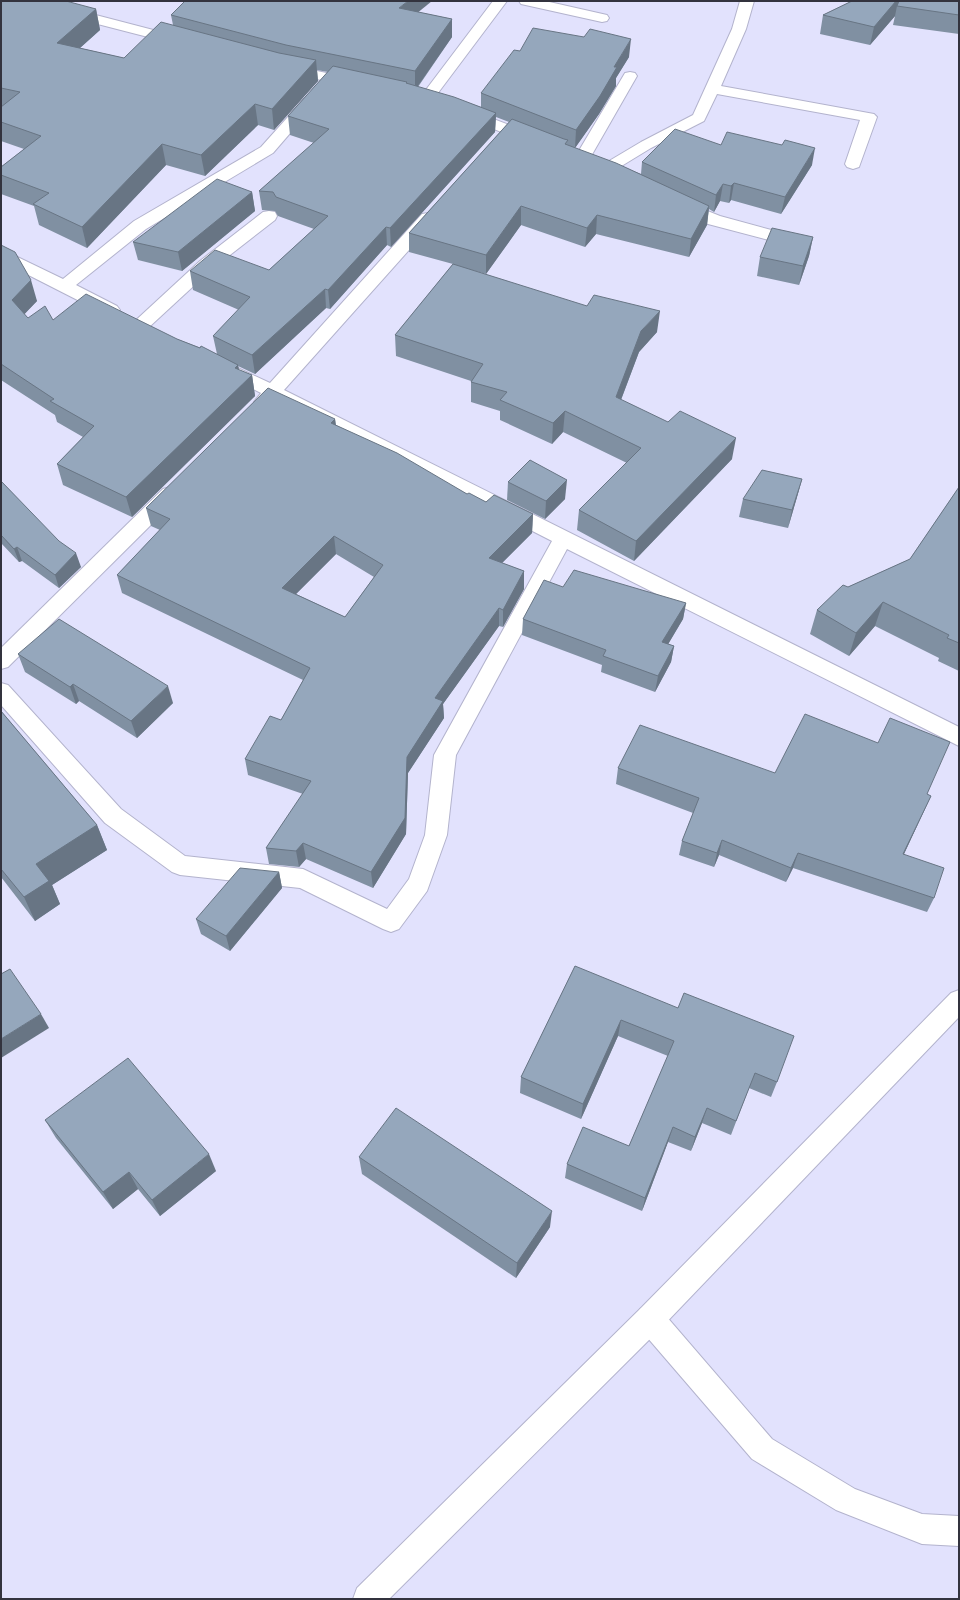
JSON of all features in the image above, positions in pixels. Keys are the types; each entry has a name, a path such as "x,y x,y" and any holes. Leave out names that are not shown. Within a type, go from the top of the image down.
{"street":[{"path":"25,1 194,45"},
{"path":"427,98 500,1"},
{"path":"526,1 602,18"},
{"path":"630,76 576,156 611,174 646,145 699,118 739,29 747,1"},
{"path":"272,65 368,86"},
{"path":"64,286 140,225 267,150 331,78"},
{"path":"712,89 869,117 853,164"},
{"path":"412,95 427,98 441,104"},
{"path":"456,110 503,135 550,145"},
{"path":"666,198 714,220 769,235"},
{"path":"250,415 440,205"},
{"path":"1,254 148,329 206,265 268,216"},
{"path":"210,360 959,737"},
{"path":"1,660 182,482"},
{"path":"1,691 113,816 180,865 303,879 391,922 419,884 436,835 445,755 562,538"},
{"path":"368,1599 650,1319 959,1001"},
{"path":"650,1319 762,1449 846,1500 922,1529 959,1530"}],"building":[{"path":"1,1 66,1 96,9 57,43 124,58 161,22 279,53 316,60 272,109 255,104 201,155 162,144 82,227 33,204 49,193 1,175 1,167 41,136 1,122 1,107 20,92 1,88"},
{"path":"185,1 408,1 399,8 452,19 415,71 286,45 171,15"},
{"path":"852,1 896,1 874,27 823,15"},
{"path":"899,1 959,1 959,15 897,6"},
{"path":"533,28 584,37 590,29 631,39 614,67 617,67 600,96 576,130 481,93 514,50 520,51"},
{"path":"333,66 407,82 406,83 454,97 496,113 390,228 386,227 328,290 325,289 252,355 213,336 250,297 190,271 215,250 269,270 328,216 276,197 273,192 259,191 329,129 288,116"},
{"path":"512,119 568,140 565,144 616,163 709,206 691,239 597,215 587,228 521,206 486,255 409,233"},
{"path":"675,129 721,145 727,132 782,145 785,140 815,148 785,197 734,183 731,186 723,184 716,195 642,162"},
{"path":"217,179 252,192 178,252 133,242"},
{"path":"772,228 813,237 803,266 760,257"},
{"path":"1,245 15,252 31,280 12,300 28,318 45,306 53,320 86,294 177,339 200,348 201,346 238,365 235,368 252,375 126,497 57,464 94,426 50,401 54,399 1,364"},
{"path":"453,264 587,306 594,295 660,311 641,331 616,397 668,422 680,411 736,438 636,541 579,510 641,448 565,411 553,423 500,400 507,392 471,382 483,364 395,335"},
{"path":"268,388 335,419 331,423 397,453 467,494 469,493 486,502 494,495 533,514 489,558 524,571 503,610 499,608 435,698 443,701 407,757 405,818 371,872 303,843 296,851 266,848 311,781 245,759 270,716 281,720 310,668 117,575 170,519 146,508","holes":["334,536 383,565 345,617 282,588"]},
{"path":"530,460 567,480 546,501 508,482"},
{"path":"762,470 802,479 792,510 743,499"},
{"path":"1,481 59,541 76,553 55,575 17,547 14,549 1,535"},
{"path":"959,487 959,643 947,638 949,635 883,602 856,633 817,610 843,585 848,587 910,559"},
{"path":"574,570 686,603 662,642 674,646 658,676 603,656 606,650 523,619 544,580 563,587"},
{"path":"59,619 168,686 131,721 73,684 70,687 18,654"},
{"path":"1,711 97,825 36,864 49,881 24,897 1,869"},
{"path":"805,714 878,743 890,718 950,742 927,794 931,796 903,854 944,868 934,898 798,853 791,868 722,840 717,853 682,841 699,798 618,768 640,725 775,773"},
{"path":"240,868 279,872 226,936 196,919"},
{"path":"575,966 678,1008 684,993 794,1036 777,1082 755,1073 736,1121 707,1108 695,1137 673,1127 645,1198 567,1164 583,1127 629,1146 674,1041 621,1020 583,1104 521,1077"},
{"path":"10,969 41,1014 1,1039 1,974"},
{"path":"128,1058 209,1154 152,1200 129,1172 103,1192 45,1120"},
{"path":"396,1108 552,1211 517,1263 359,1157"}]}
